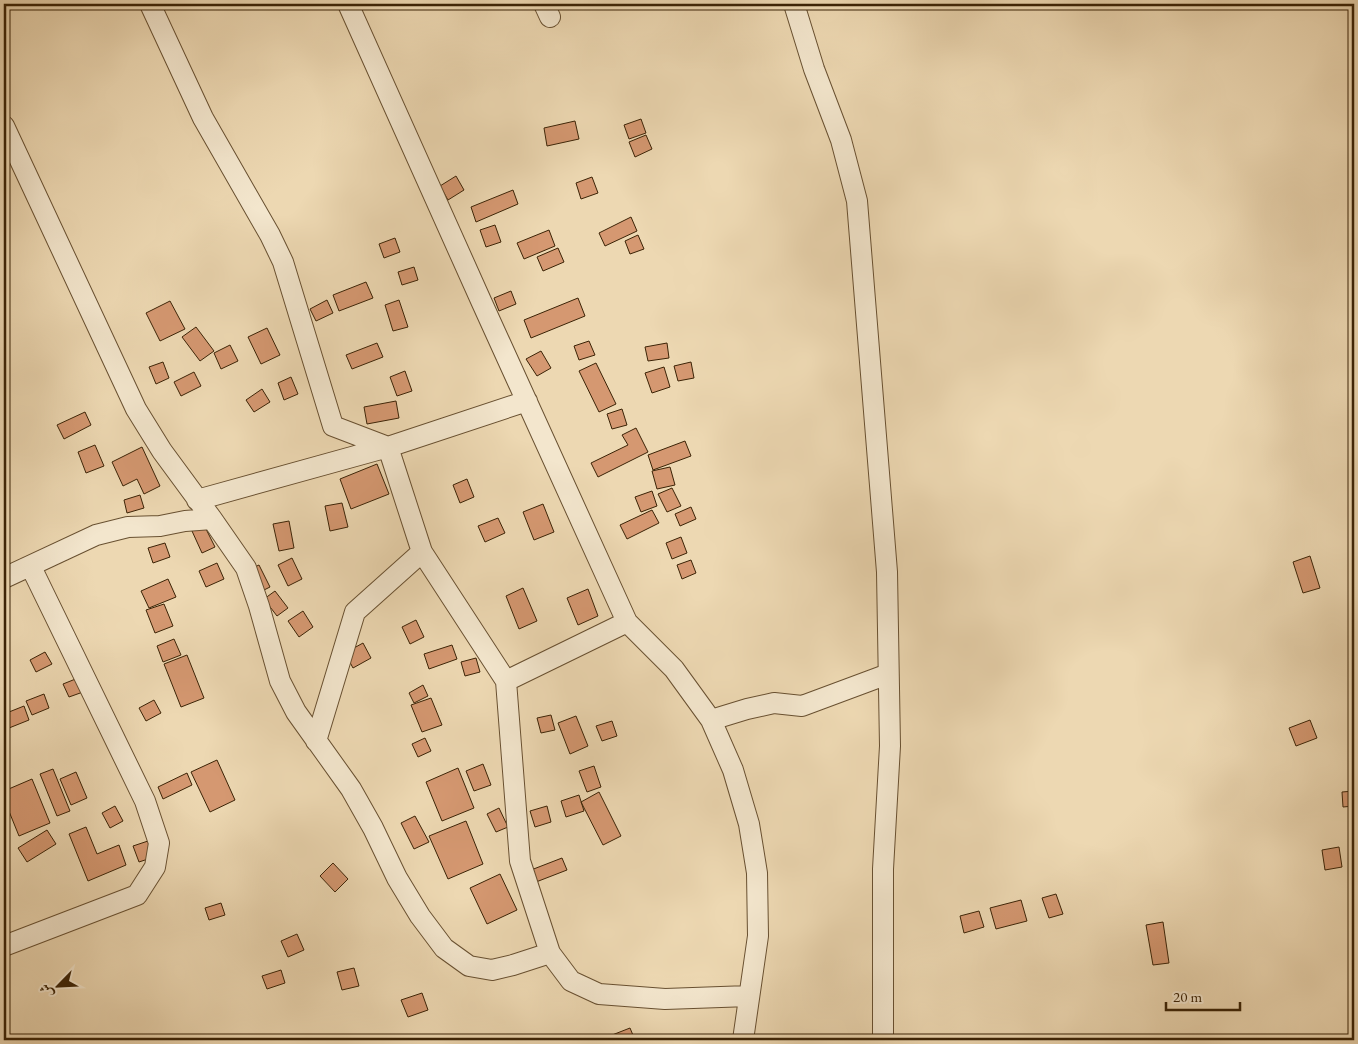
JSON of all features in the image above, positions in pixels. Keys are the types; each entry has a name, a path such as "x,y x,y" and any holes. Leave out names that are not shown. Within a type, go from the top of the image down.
{"street":[{"path":"150,4 203,118 270,235 283,262 333,426 388,447"},
{"path":"348,4 627,622 674,668 711,720 733,770 749,824 757,873 758,936 743,1040"},
{"path":"794,4 814,69 840,140 858,201 887,572 890,746 883,869 883,1040"},
{"path":"4,126 136,409 162,451 246,568 280,681 296,712 351,789 420,916 444,948 469,966 492,970 550,953"},
{"path":"197,500 388,447 527,401"},
{"path":"388,447 422,552 506,682 520,861 550,953 571,981 599,994 664,999 749,996"},
{"path":"4,578 96,535 128,527 160,526 185,520 212,519"},
{"path":"316,741 355,612 422,552"},
{"path":"4,946 137,895 155,867 159,843 145,801 31,567"},
{"path":"506,682 627,622"},
{"path":"711,720 774,703 802,706 888,674"}],"building":[{"path":"641,119 646,133 629,139 624,125"},
{"path":"575,121 579,139 547,146 544,128"},
{"path":"646,135 652,149 635,157 629,142"},
{"path":"456,176 464,190 448,200 440,186"},
{"path":"592,177 598,193 581,199 576,183"},
{"path":"513,190 518,204 476,222 471,207"},
{"path":"631,217 637,231 605,246 599,233"},
{"path":"495,225 501,242 486,247 480,230"},
{"path":"549,230 555,246 524,259 517,243"},
{"path":"638,235 644,249 630,254 625,241"},
{"path":"395,238 400,252 384,258 379,244"},
{"path":"558,248 564,262 543,271 537,257"},
{"path":"414,267 418,280 402,285 398,272"},
{"path":"366,282 373,298 339,311 333,295"},
{"path":"511,291 516,304 499,311 494,298"},
{"path":"578,298 585,316 531,338 524,320"},
{"path":"327,300 333,313 316,321 310,309"},
{"path":"399,300 408,327 393,331 385,305"},
{"path":"170,301 185,329 160,341 146,313"},
{"path":"196,327 214,351 200,361 182,337"},
{"path":"267,328 280,355 261,364 248,337"},
{"path":"589,341 595,355 579,360 574,346"},
{"path":"377,343 383,357 352,369 346,355"},
{"path":"667,343 669,358 648,361 645,347"},
{"path":"230,345 238,361 221,369 214,353"},
{"path":"541,351 551,368 537,376 526,359"},
{"path":"163,362 169,378 156,384 149,367"},
{"path":"691,362 694,378 678,381 674,366"},
{"path":"596,363 616,404 599,412 579,371"},
{"path":"664,367 670,387 652,393 645,373"},
{"path":"405,371 412,391 397,396 390,377"},
{"path":"194,372 201,386 181,396 174,382"},
{"path":"291,377 298,394 284,400 278,383"},
{"path":"262,389 270,402 254,412 246,400"},
{"path":"396,401 399,418 367,424 364,407"},
{"path":"622,409 627,425 612,429 607,414"},
{"path":"85,412 91,425 64,439 57,425"},
{"path":"636,428 648,452 598,477 591,463 628,445 622,435"},
{"path":"685,441 691,456 653,470 648,455"},
{"path":"95,445 104,466 86,473 78,452"},
{"path":"142,447 160,486 144,494 137,479 123,486 112,462"},
{"path":"377,464 389,494 351,509 340,479"},
{"path":"670,467 675,485 657,489 652,471"},
{"path":"467,479 474,497 460,503 453,485"},
{"path":"672,488 681,506 667,512 658,494"},
{"path":"652,491 657,506 641,512 635,497"},
{"path":"140,495 144,508 127,513 124,500"},
{"path":"342,503 348,527 330,531 325,506"},
{"path":"543,504 554,532 534,540 523,512"},
{"path":"691,507 696,519 680,526 675,514"},
{"path":"652,510 659,523 627,539 620,525"},
{"path":"498,518 505,533 485,542 478,526"},
{"path":"289,521 294,548 279,551 273,524"},
{"path":"204,525 215,547 202,553 192,531"},
{"path":"681,537 687,553 672,559 666,543"},
{"path":"165,543 170,557 153,563 148,548"},
{"path":"1310,556 1320,588 1303,593 1293,562"},
{"path":"292,558 302,579 288,586 278,565"},
{"path":"691,560 696,573 682,579 677,565"},
{"path":"217,563 224,579 206,587 199,571"},
{"path":"259,565 270,587 260,592 248,570"},
{"path":"168,579 176,597 149,608 141,591"},
{"path":"523,588 537,621 519,629 506,596"},
{"path":"588,589 598,616 578,625 567,598"},
{"path":"275,591 288,608 277,616 264,599"},
{"path":"164,604 173,626 155,633 146,610"},
{"path":"303,611 313,627 299,637 288,621"},
{"path":"416,620 424,637 410,644 402,627"},
{"path":"174,639 181,655 163,662 157,646"},
{"path":"363,643 371,658 353,668 345,653"},
{"path":"452,645 457,659 429,669 424,654"},
{"path":"45,652 52,664 36,672 30,660"},
{"path":"187,655 204,698 181,707 164,664"},
{"path":"476,658 480,672 465,676 461,662"},
{"path":"78,678 83,692 69,697 63,684"},
{"path":"423,685 428,696 414,703 409,693"},
{"path":"44,694 49,708 32,715 26,701"},
{"path":"431,698 442,725 422,732 411,705"},
{"path":"154,700 161,713 146,721 139,708"},
{"path":"24,706 29,720 4,730 4,714"},
{"path":"551,715 555,730 541,733 537,718"},
{"path":"576,716 588,746 570,754 558,723"},
{"path":"1310,720 1317,738 1296,746 1289,728"},
{"path":"612,721 617,736 602,741 596,726"},
{"path":"425,738 431,751 418,757 412,744"},
{"path":"217,760 235,800 210,812 191,772"},
{"path":"483,764 491,785 474,791 466,771"},
{"path":"594,766 601,787 587,792 579,771"},
{"path":"458,768 474,808 442,821 426,782"},
{"path":"53,769 70,811 57,816 40,774"},
{"path":"76,772 87,798 71,805 60,779"},
{"path":"187,773 192,785 163,799 158,787"},
{"path":"32,779 50,823 19,836 4,799 4,791"},
{"path":"1354,791 1354,806 1343,807 1342,792"},
{"path":"599,792 621,836 603,845 581,802"},
{"path":"579,795 584,811 566,817 561,801"},
{"path":"115,806 123,821 110,828 102,813"},
{"path":"547,806 551,822 535,827 530,811"},
{"path":"499,808 508,827 496,832 487,814"},
{"path":"415,816 429,842 414,849 401,823"},
{"path":"466,821 483,864 448,879 429,836"},
{"path":"86,827 97,854 119,845 126,865 88,881 69,834"},
{"path":"47,830 56,844 27,862 18,848"},
{"path":"1349,831 1354,831 1354,865"},
{"path":"148,841 154,857 139,862 133,846"},
{"path":"1339,847 1342,867 1325,870 1322,850"},
{"path":"562,858 567,870 536,882 531,870"},
{"path":"333,863 348,879 335,892 320,876"},
{"path":"500,874 517,910 487,924 470,888"},
{"path":"1056,894 1063,914 1049,918 1042,898"},
{"path":"1021,900 1027,921 996,929 990,908"},
{"path":"221,903 225,915 209,920 205,908"},
{"path":"979,911 984,927 964,933 960,916"},
{"path":"1163,922 1169,963 1153,965 1146,925"},
{"path":"297,934 304,950 288,957 281,941"},
{"path":"354,968 359,986 342,990 337,972"},
{"path":"281,970 285,983 267,989 262,976"},
{"path":"422,993 428,1010 408,1017 401,1000"},
{"path":"630,1028 635,1040 609,1040 607,1037"}]}
